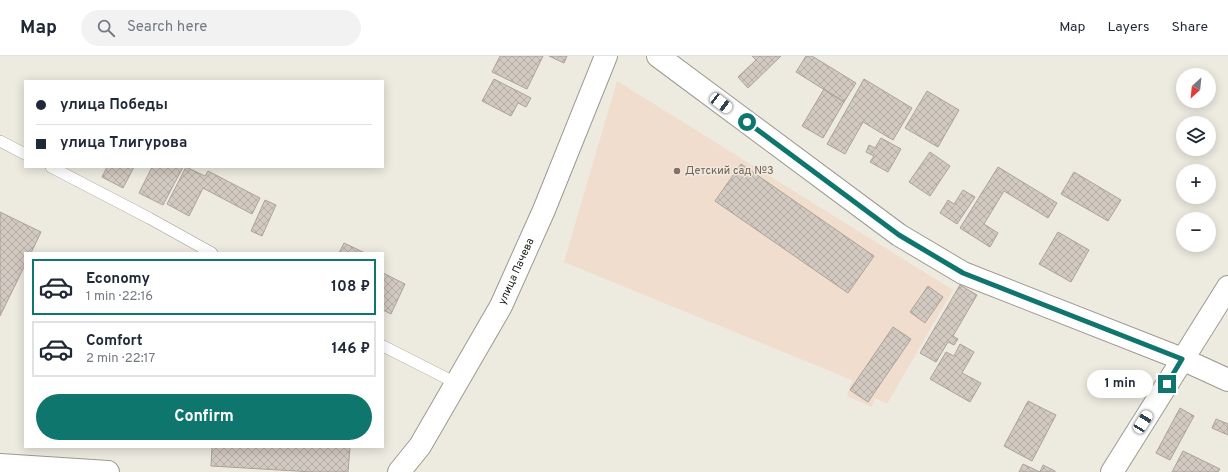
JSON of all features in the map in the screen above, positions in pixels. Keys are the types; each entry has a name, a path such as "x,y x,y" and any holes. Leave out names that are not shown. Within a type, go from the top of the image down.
{"street":[{"name":"улица Пачева","path":"399,472 420,446 501,306 544,210 606,56"},
{"path":"658,56 899,235 963,273 1182,359 1228,380"},
{"path":"1112,472 1228,286"},
{"path":"0,465 108,472"}],"lane":[{"path":"0,141 24,153"},
{"path":"53,168 150,218 210,252"},
{"path":"384,347 456,383"}],"shaded area":[{"name":"Детский сад №3","path":"617,81 953,290 887,404 875,398 872,407 847,396 852,380 564,262"}],"building":[{"path":"500,56 543,56 527,89 492,72"},
{"path":"549,56 567,56 564,63"},
{"path":"752,56 781,56 748,88 738,77 756,60"},
{"path":"806,56 812,56 856,83 844,102 796,72"},
{"path":"494,79 531,98 526,107 518,103 511,116 482,101"},
{"path":"864,79 912,108 893,140 863,122 845,154 827,144"},
{"path":"824,89 844,102 823,138 802,126"},
{"path":"927,91 959,110 938,147 905,128"},
{"path":"881,138 901,149 888,172 870,162 874,156 866,152 869,145 875,148"},
{"path":"930,152 950,166 930,196 909,182"},
{"path":"741,164 874,256 848,293 715,201"},
{"path":"998,167 1057,203 1048,218 1004,191 984,224 998,233 990,247 960,228"},
{"path":"106,168 133,168 123,188 102,177"},
{"path":"152,168 182,168 163,205 139,193"},
{"path":"185,168 205,176 208,171 260,198 252,214 203,188 189,216 167,204"},
{"path":"1074,172 1121,200 1108,221 1061,194"},
{"path":"963,190 975,197 957,224 940,213 948,200 954,204"},
{"path":"265,200 276,205 262,236 251,231"},
{"path":"0,212 41,232 31,252 24,252 24,267 0,316"},
{"path":"1058,232 1089,250 1071,282 1039,264"},
{"path":"344,243 363,252 340,252"},
{"path":"384,274 405,284 391,314 384,310"},
{"path":"960,285 977,295 953,336 958,339 954,345 948,342 936,362 920,353"},
{"path":"928,286 943,297 925,323 910,312"},
{"path":"893,327 911,339 868,402 850,390"},
{"path":"960,344 974,352 962,373 981,383 970,402 930,379 946,352 954,356"},
{"path":"1028,401 1056,415 1032,461 1004,446"},
{"path":"1180,408 1194,416 1170,460 1156,453"},
{"path":"1216,419 1228,424 1228,435 1212,428"},
{"path":"212,448 350,448 348,472 313,472 211,466"},
{"path":"1183,451 1220,469 1218,472 1172,472"},
{"path":"1023,464 1040,472 1019,472"},
{"path":"1043,465 1055,471 1055,472 1040,472"}],"place":[{"name":"Детский сад №3","path":"677,171"}],"route":[{"path":"747,122 899,235 963,273 1182,359 1167,384"}]}
